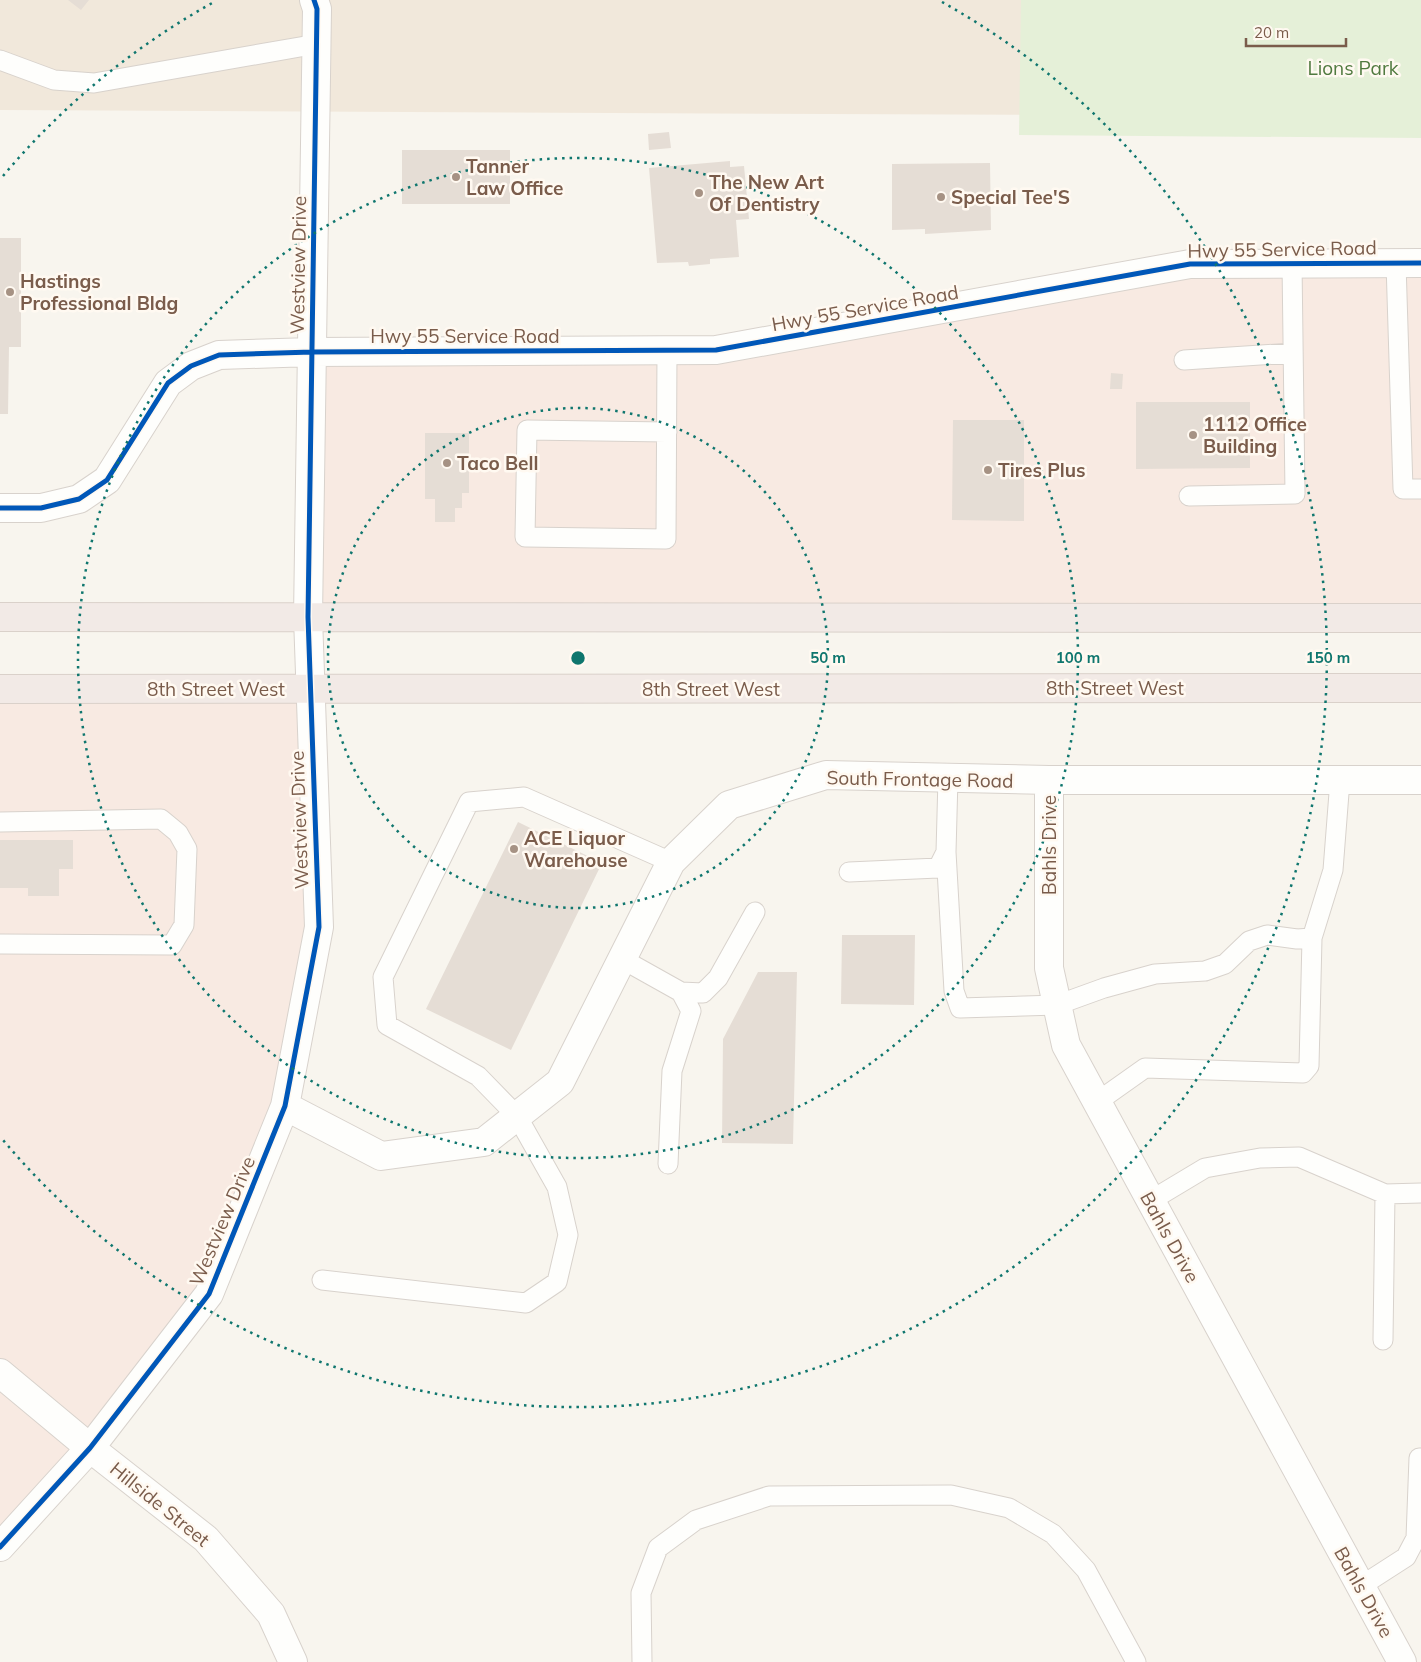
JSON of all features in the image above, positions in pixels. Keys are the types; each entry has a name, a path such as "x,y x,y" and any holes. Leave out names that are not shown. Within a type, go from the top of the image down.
{"highway":[{"path":"0,617 1421,618"},
{"name":"8th Street West","path":"0,689 1421,688"}],"street":[{"name":"Westview Drive","path":"0,1547 90,1448 209,1294 285,1106 318,926 308,617 317,9 314,0"},
{"name":"Hwy 55 Service Road","path":"0,508 41,508 79,499 107,480 168,383 191,366 219,356 312,352 716,350 1190,264 1408,263"},
{"name":"South Frontage Road","path":"285,1106 381,1156 484,1142 560,1082 670,862 729,805 826,775 1049,780 1421,780"},
{"name":"Bahls Drive","path":"1049,780 1049,968 1066,1045 1402,1662"},
{"path":"0,1373 90,1448"},
{"name":"Hillside Street","path":"90,1448 206,1539 271,1614 293,1662"}],"lane":[{"path":"0,60 54,80 94,83 316,44"},
{"path":"1189,496 1295,494 1292,263"},
{"path":"1408,263 1403,489 1421,489"},
{"path":"666,432 527,430 525,537 666,539 667,350"},
{"path":"1184,360 1293,353"},
{"path":"948,778 946,852 954,991 960,1008 1057,1005 1104,988 1155,974 1205,971 1225,964 1249,941 1267,935 1297,939 1312,938"},
{"path":"1096,1102 1145,1068 1303,1073 1309,1066 1312,938 1333,870 1340,780"},
{"path":"322,1280 526,1303 557,1282 568,1235 557,1187 517,1116 478,1076 387,1025 384,976 469,802 524,796 670,862"},
{"path":"0,822 161,819 178,833 188,849 188,886 184,925 172,945 0,944"},
{"path":"849,872 938,868 946,852"},
{"path":"622,959 681,992 703,993 718,978 755,912"},
{"path":"668,1164 672,1072 691,1011 681,992"},
{"path":"1150,1201 1205,1168 1260,1158 1299,1157 1385,1194 1421,1194"},
{"path":"1383,1340 1385,1194"},
{"path":"1361,1586 1406,1557 1416,1538 1419,1458 1421,1458"},
{"path":"642,1662 641,1593 658,1548 696,1520 770,1496 951,1495 1009,1508 1053,1534 1086,1570 1136,1662"}],"shaded area":[{"path":"0,0 1051,0 1047,115 0,110"},
{"path":"1421,263 1421,618 308,617 312,352 716,350 1190,264"},
{"path":"0,689 309,689 319,927 285,1106 209,1294 0,1547"}],"green space":[{"name":"Lions Park","path":"1021,0 1421,0 1421,138 1019,135"}],"building":[{"path":"68,0 89,0 81,10"},
{"path":"669,132 671,148 649,150 648,134"},
{"name":"Tanner Law Office","path":"402,150 510,150 510,204 402,204"},
{"name":"The New Art Of Dentistry","path":"730,161 730,167 744,166 749,219 736,220 739,257 710,259 710,264 689,266 688,262 657,263 649,168"},
{"name":"Special Tee'S","path":"990,163 991,230 925,234 925,229 892,230 892,164"},
{"name":"Hastings Professional Bldg","path":"0,238 21,238 21,347 9,347 8,414 0,414"},
{"path":"1111,373 1123,374 1122,389 1110,389"},
{"name":"1112 Office Building","path":"1136,402 1250,402 1250,468 1136,469"},
{"name":"Tires Plus","path":"953,420 1024,420 1024,521 952,520"},
{"name":"Taco Bell","path":"425,433 469,433 469,493 462,493 462,508 455,508 455,522 435,522 435,499 425,499"},
{"path":"518,822 602,863 511,1050 426,1009"},
{"path":"0,840 73,840 73,869 59,869 59,896 28,896 28,888 0,888"},
{"path":"842,935 915,935 914,1005 841,1004"},
{"path":"758,972 797,972 793,1144 722,1143 723,1039"}],"cycle path":[{"path":"0,1547 90,1448 209,1294 285,1106 319,927 308,617 317,9 314,0"},
{"path":"0,508 41,508 79,499 107,480 168,383 191,366 219,355 312,352 716,350 1190,264 1421,263"}],"place":[{"name":"Tanner Law Office","path":"456,177"},
{"name":"The New Art Of Dentistry","path":"699,193"},
{"name":"Special Tee'S","path":"941,197"},
{"name":"Hastings Professional Bldg","path":"10,292"},
{"name":"1112 Office Building","path":"1193,435"},
{"name":"Taco Bell","path":"447,463"},
{"name":"Tires Plus","path":"988,470"},
{"name":"ACE Liquor Warehouse","path":"514,849"}]}
